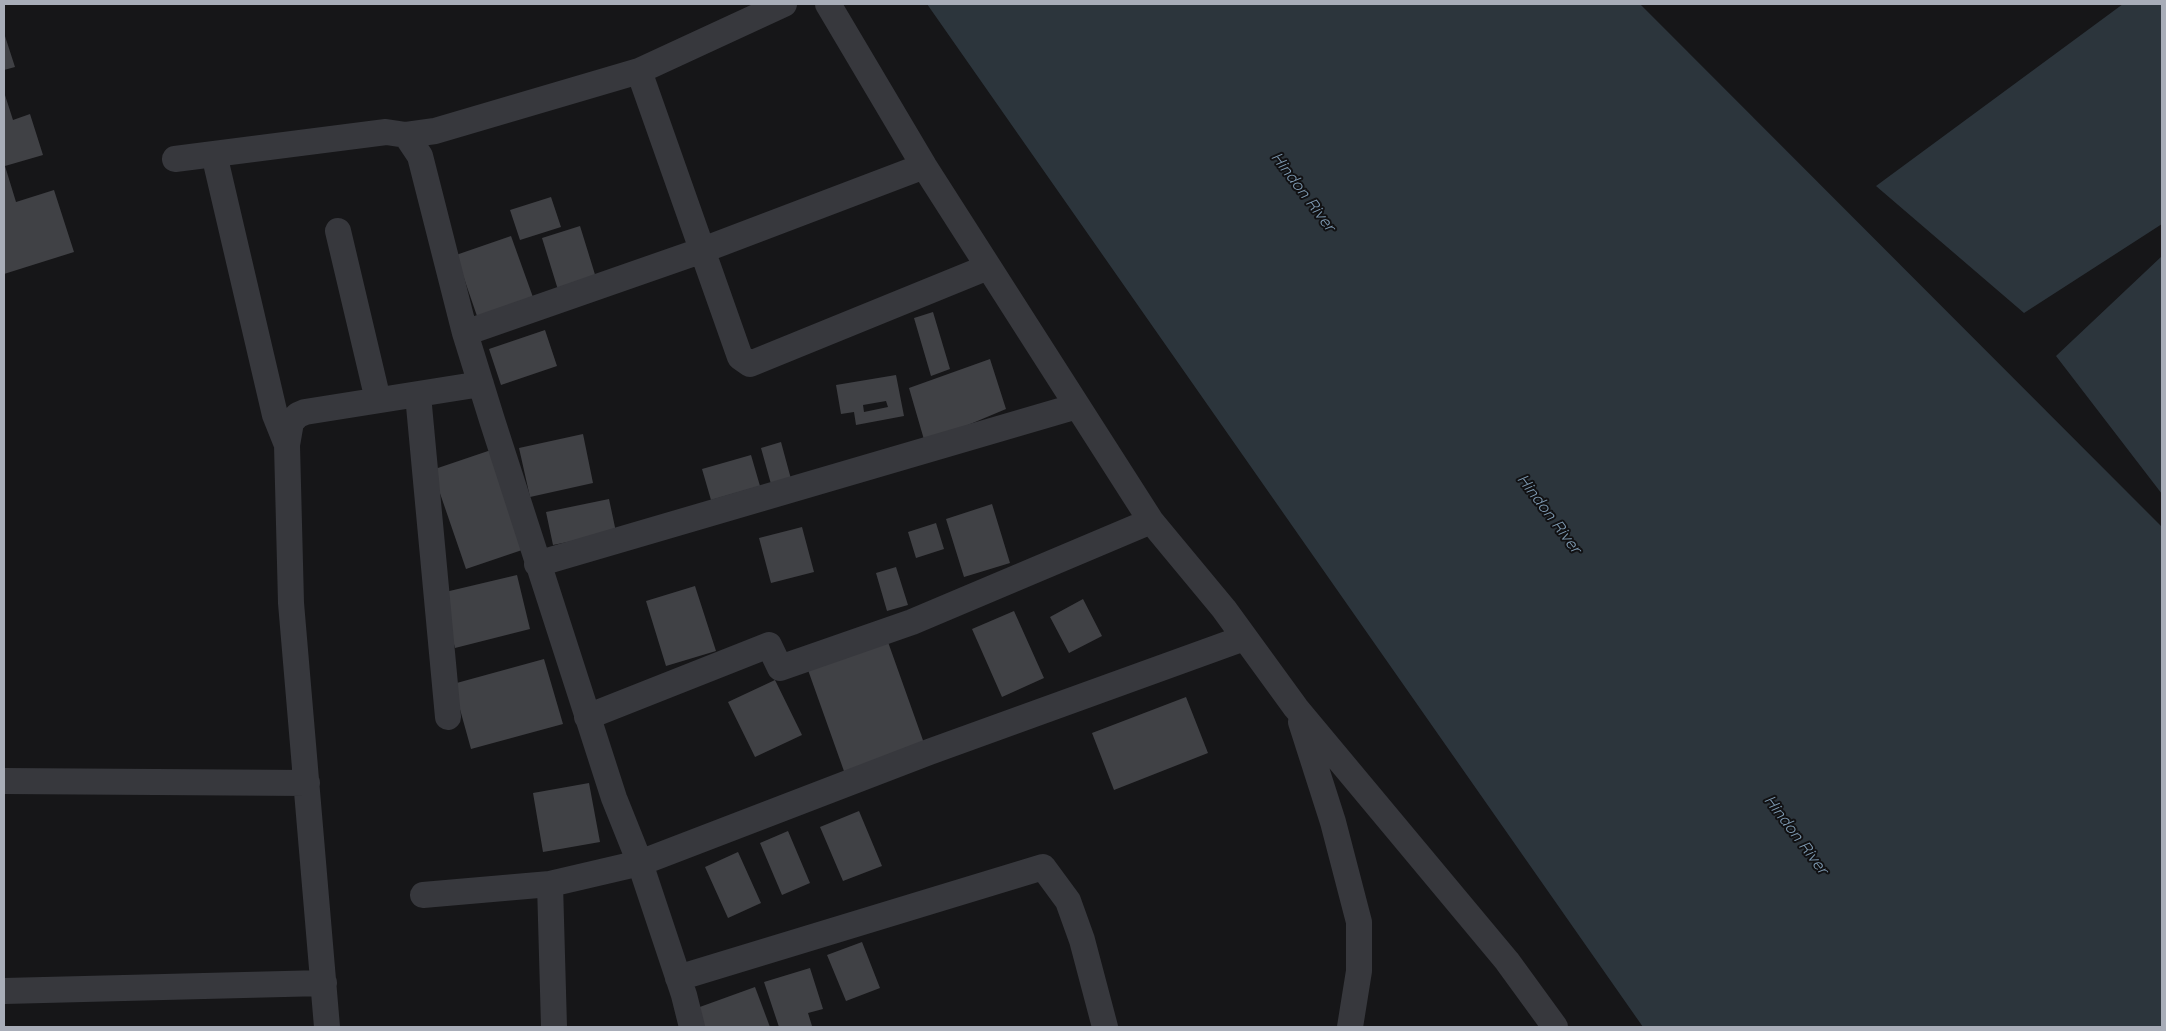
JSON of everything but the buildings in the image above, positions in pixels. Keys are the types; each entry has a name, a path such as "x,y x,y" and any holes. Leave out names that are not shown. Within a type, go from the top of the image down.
{"street":[{"path":"175,159 386,132 406,135 435,131 639,71 784,4"},
{"path":"828,4 924,166 1151,521 1224,609 1296,708 1507,961 1555,1027"},
{"path":"639,71 740,358 750,364 988,267"},
{"path":"406,135 420,156 465,333 537,564 614,798 640,863 692,1027"},
{"path":"214,154 275,415 287,445"},
{"path":"465,333 703,250 924,166"},
{"path":"338,231 378,400"},
{"path":"327,1027 291,603 287,445 291,422 298,415 305,412 481,384"},
{"path":"418,395 448,717"},
{"path":"537,564 1077,406"},
{"path":"587,716 769,645 780,668 893,629 1151,521"},
{"path":"423,895 550,884 640,863 929,752 1244,638"},
{"path":"1296,708 1333,822 1359,922 1359,971 1350,1027"},
{"path":"4,781 307,783"},
{"path":"678,978 1043,867 1068,901 1082,940 1105,1027"},
{"path":"550,884 554,1027"},
{"path":"4,991 324,983"}],"water":[{"name":"Hindon River","path":"927,4 1640,4 2162,527 2162,1027 1643,1027"},
{"path":"2123,4 2162,4 2162,224 2024,313 1876,186"},
{"path":"2162,256 2162,494 2056,356"}]}
